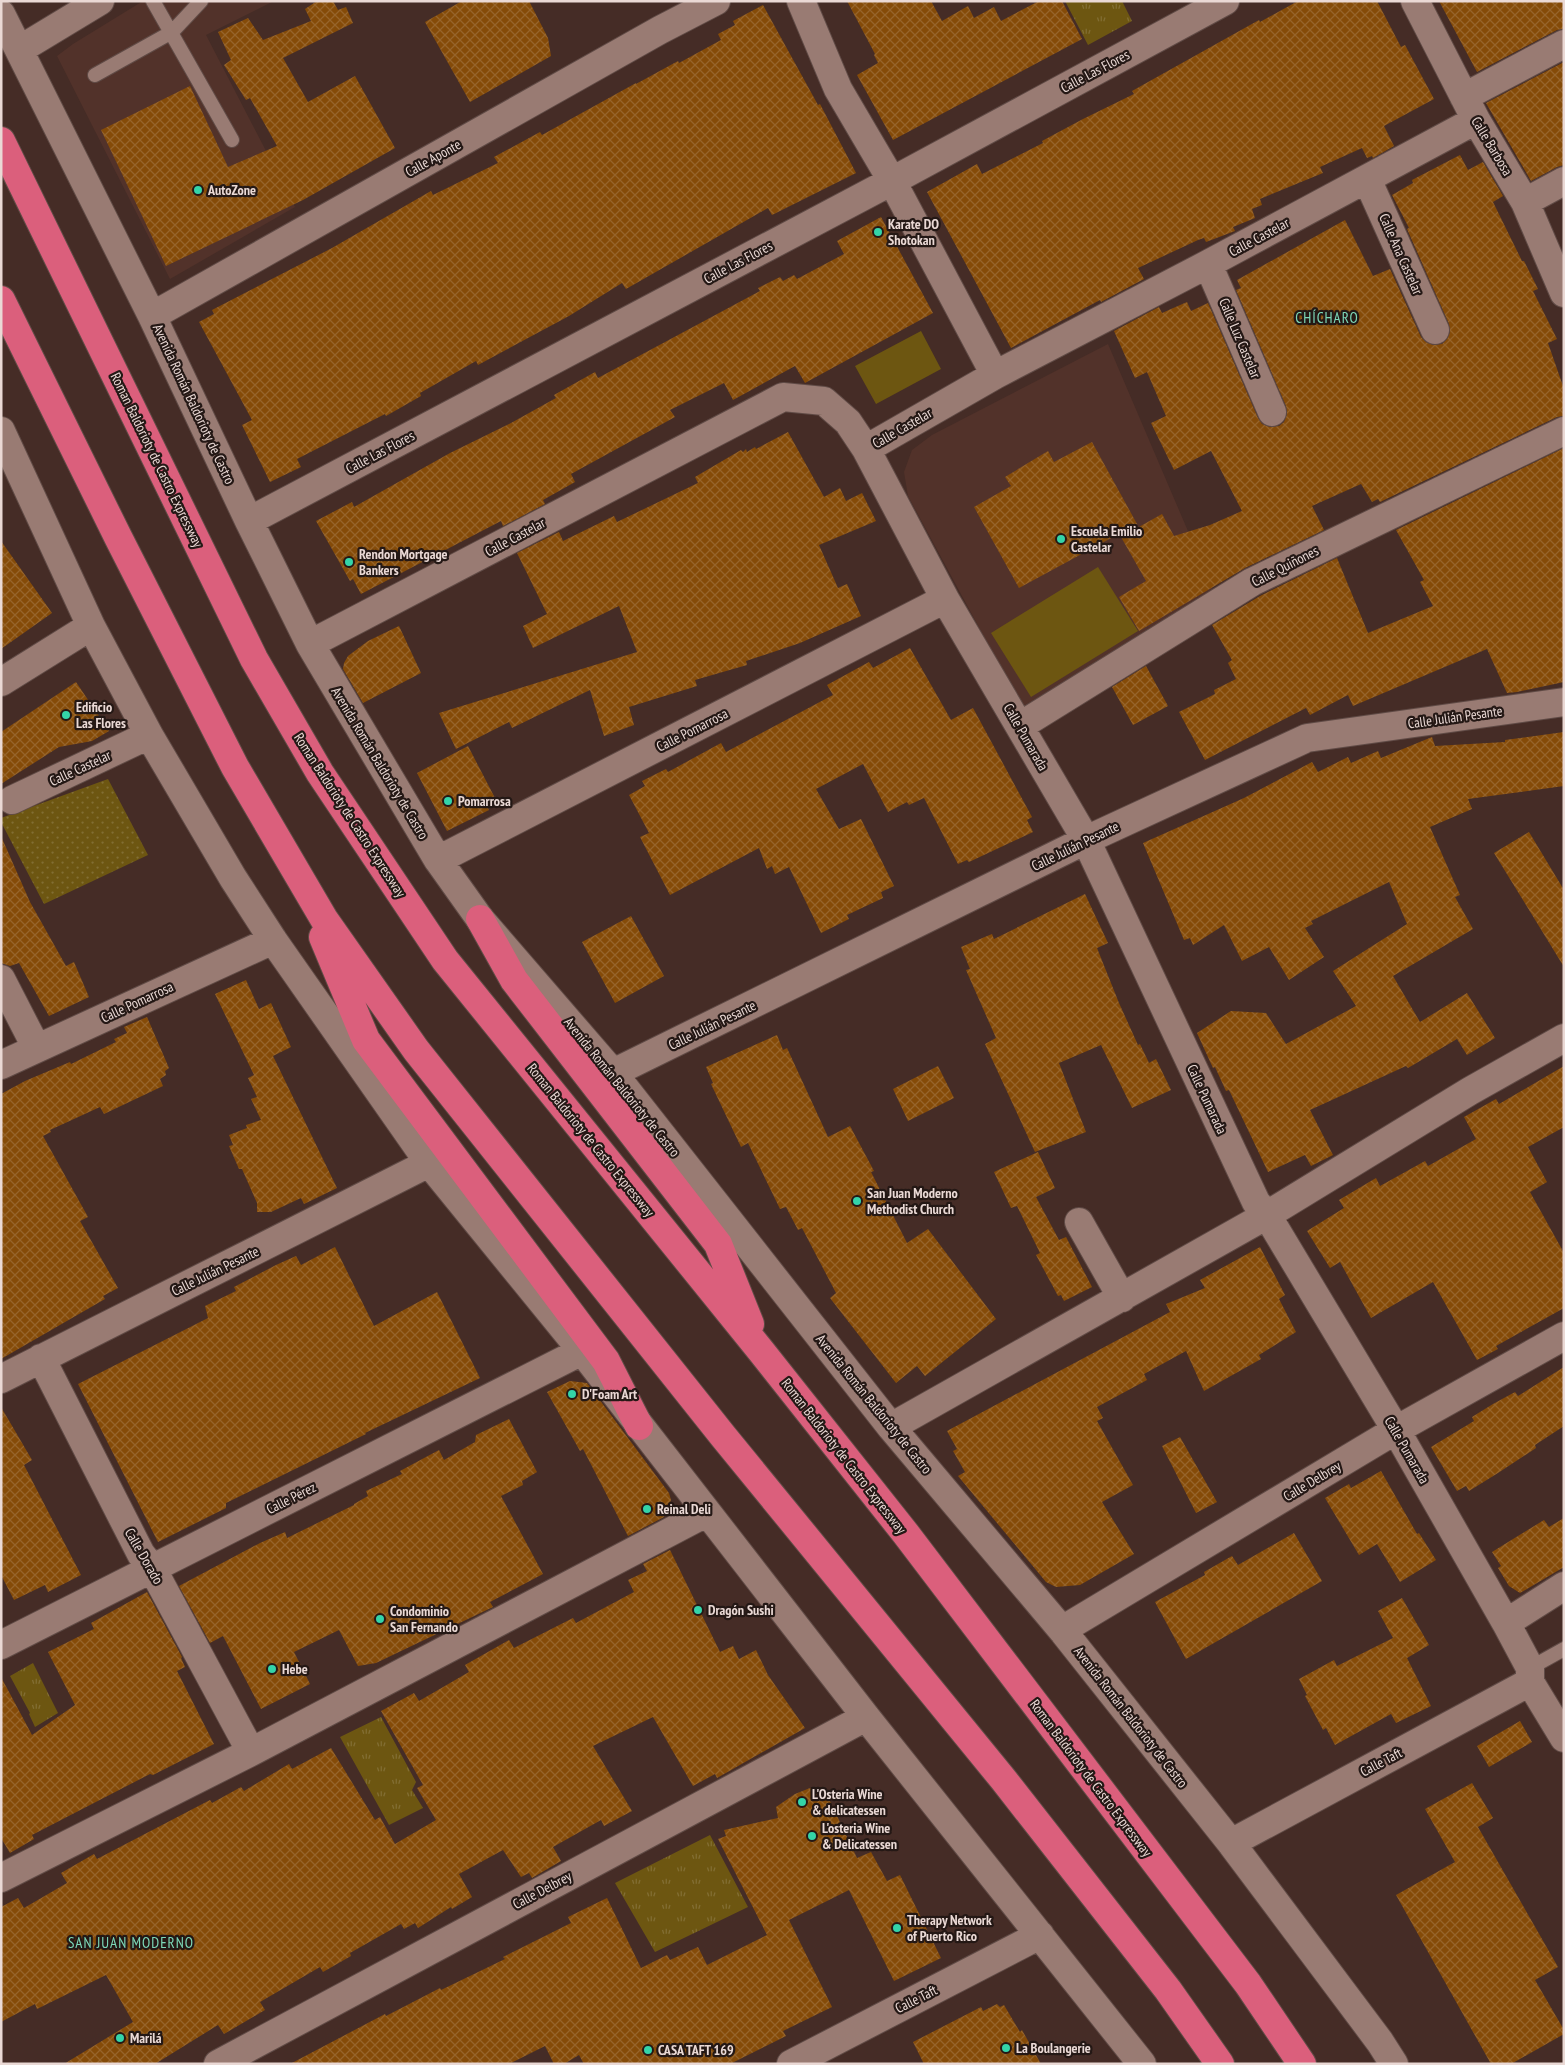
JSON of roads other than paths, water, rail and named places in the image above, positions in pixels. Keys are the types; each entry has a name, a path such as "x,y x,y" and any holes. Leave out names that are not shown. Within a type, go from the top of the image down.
{"highway":[{"name":"Roman Baldorioty de Castro Expressway","path":"1,141 254,659 320,773 446,960 906,1534 1242,1976 1302,2064"},
{"path":"1,300 118,537 235,767 324,919 416,1050 723,1436 1015,1794 1168,1990 1220,2064"},
{"path":"296,873 366,1040 606,1361 640,1426"},
{"path":"480,919 514,980 718,1244 761,1351"}],"street":[{"path":"19,50 100,1"},
{"name":"Calle Aponte","path":"152,316 652,35 716,1"},
{"path":"801,1 838,89 892,181 995,375"},
{"name":"Calle Las Flores","path":"249,521 892,181 1225,1"},
{"name":"Calle Barbosa","path":"1415,1 1470,109 1525,202 1564,293"},
{"name":"Avenida Román Baldorioty de Castro","path":"1,14 152,316 249,521 310,644 438,860 480,919 613,1073 892,1427 1062,1630 1231,1843 1380,2042 1394,2064"},
{"name":"Calle Castelar","path":"310,644 783,397 824,401 848,422 866,449 995,375 1367,179 1564,44"},
{"name":"Calle Ana Castelar","path":"1367,179 1435,330"},
{"path":"1525,202 1564,182"},
{"name":"Calle Luz Castelar","path":"1208,264 1272,412"},
{"path":"1,431 91,626 148,735 233,878 273,940 429,1163 582,1351 866,1717 1142,2064"},
{"name":"Calle Quiñones","path":"1020,726 1252,582 1564,431"},
{"name":"Calle Pumarada","path":"866,449 946,599 1086,840 1256,1202 1268,1215 1396,1430 1506,1623 1530,1675 1564,1738"},
{"name":"Calle Pomarrosa","path":"438,860 946,599"},
{"path":"1,682 91,626"},
{"name":"Calle Julián Pesante","path":"613,1073 1086,840 1307,738 1564,702"},
{"name":"Calle Castelar","path":"12,800 148,735"},
{"name":"Calle Pomarrosa","path":"1,1065 36,1047 273,940"},
{"path":"1,979 36,1047"},
{"path":"892,1427 1268,1215 1470,1091 1564,1038"},
{"name":"Calle Julián Pesante","path":"1,1379 401,1179 429,1163"},
{"path":"1079,1222 1122,1298"},
{"name":"Calle Delbrey","path":"1062,1630 1396,1430 1564,1336"},
{"name":"Calle Pérez","path":"1,1645 582,1351"},
{"name":"Calle Dorado","path":"41,1358 142,1554 152,1568 251,1752"},
{"path":"1,1878 251,1752 706,1513"},
{"path":"1506,1623 1564,1586"},
{"name":"Calle Taft","path":"1231,1843 1530,1675"},
{"name":"Calle Delbrey","path":"218,2064 866,1717"},
{"name":"Calle Taft","path":"792,2064 1040,1935"}],"lane":[{"path":"153,1 232,140"},
{"path":"95,75 172,32 202,1"},
{"path":"1530,1675 1564,1649"}],"place":[{"name":"AutoZone","path":"198,190"},
{"name":"Karate DO Shotokan","path":"878,232"},
{"name":"Escuela Emilio Castelar","path":"1061,539"},
{"name":"Rendon Mortgage Bankers","path":"349,562"},
{"name":"Edificio Las Flores","path":"66,715"},
{"name":"Pomarrosa","path":"448,801"},
{"name":"San Juan Moderno Methodist Church","path":"857,1201"},
{"name":"D'Foam Art","path":"572,1394"},
{"name":"Reinal Deli","path":"647,1509"},
{"name":"Dragón Sushi","path":"698,1610"},
{"name":"Condominio San Fernando","path":"380,1619"},
{"name":"Hebe","path":"272,1669"},
{"name":"L'Osteria Wine & delicatessen","path":"802,1802"},
{"name":"L'osteria Wine & Delicatessen","path":"812,1836"},
{"name":"Therapy Network of Puerto Rico","path":"897,1928"},
{"name":"Marilá","path":"120,2038"},
{"name":"La Boulangerie","path":"1006,2048"},
{"name":"CASA TAFT 169","path":"648,2050"}],"district":[{"name":"CHÍCHARO","path":"1327,317"},
{"name":"SAN JUAN MODERNO","path":"131,1942"}]}
